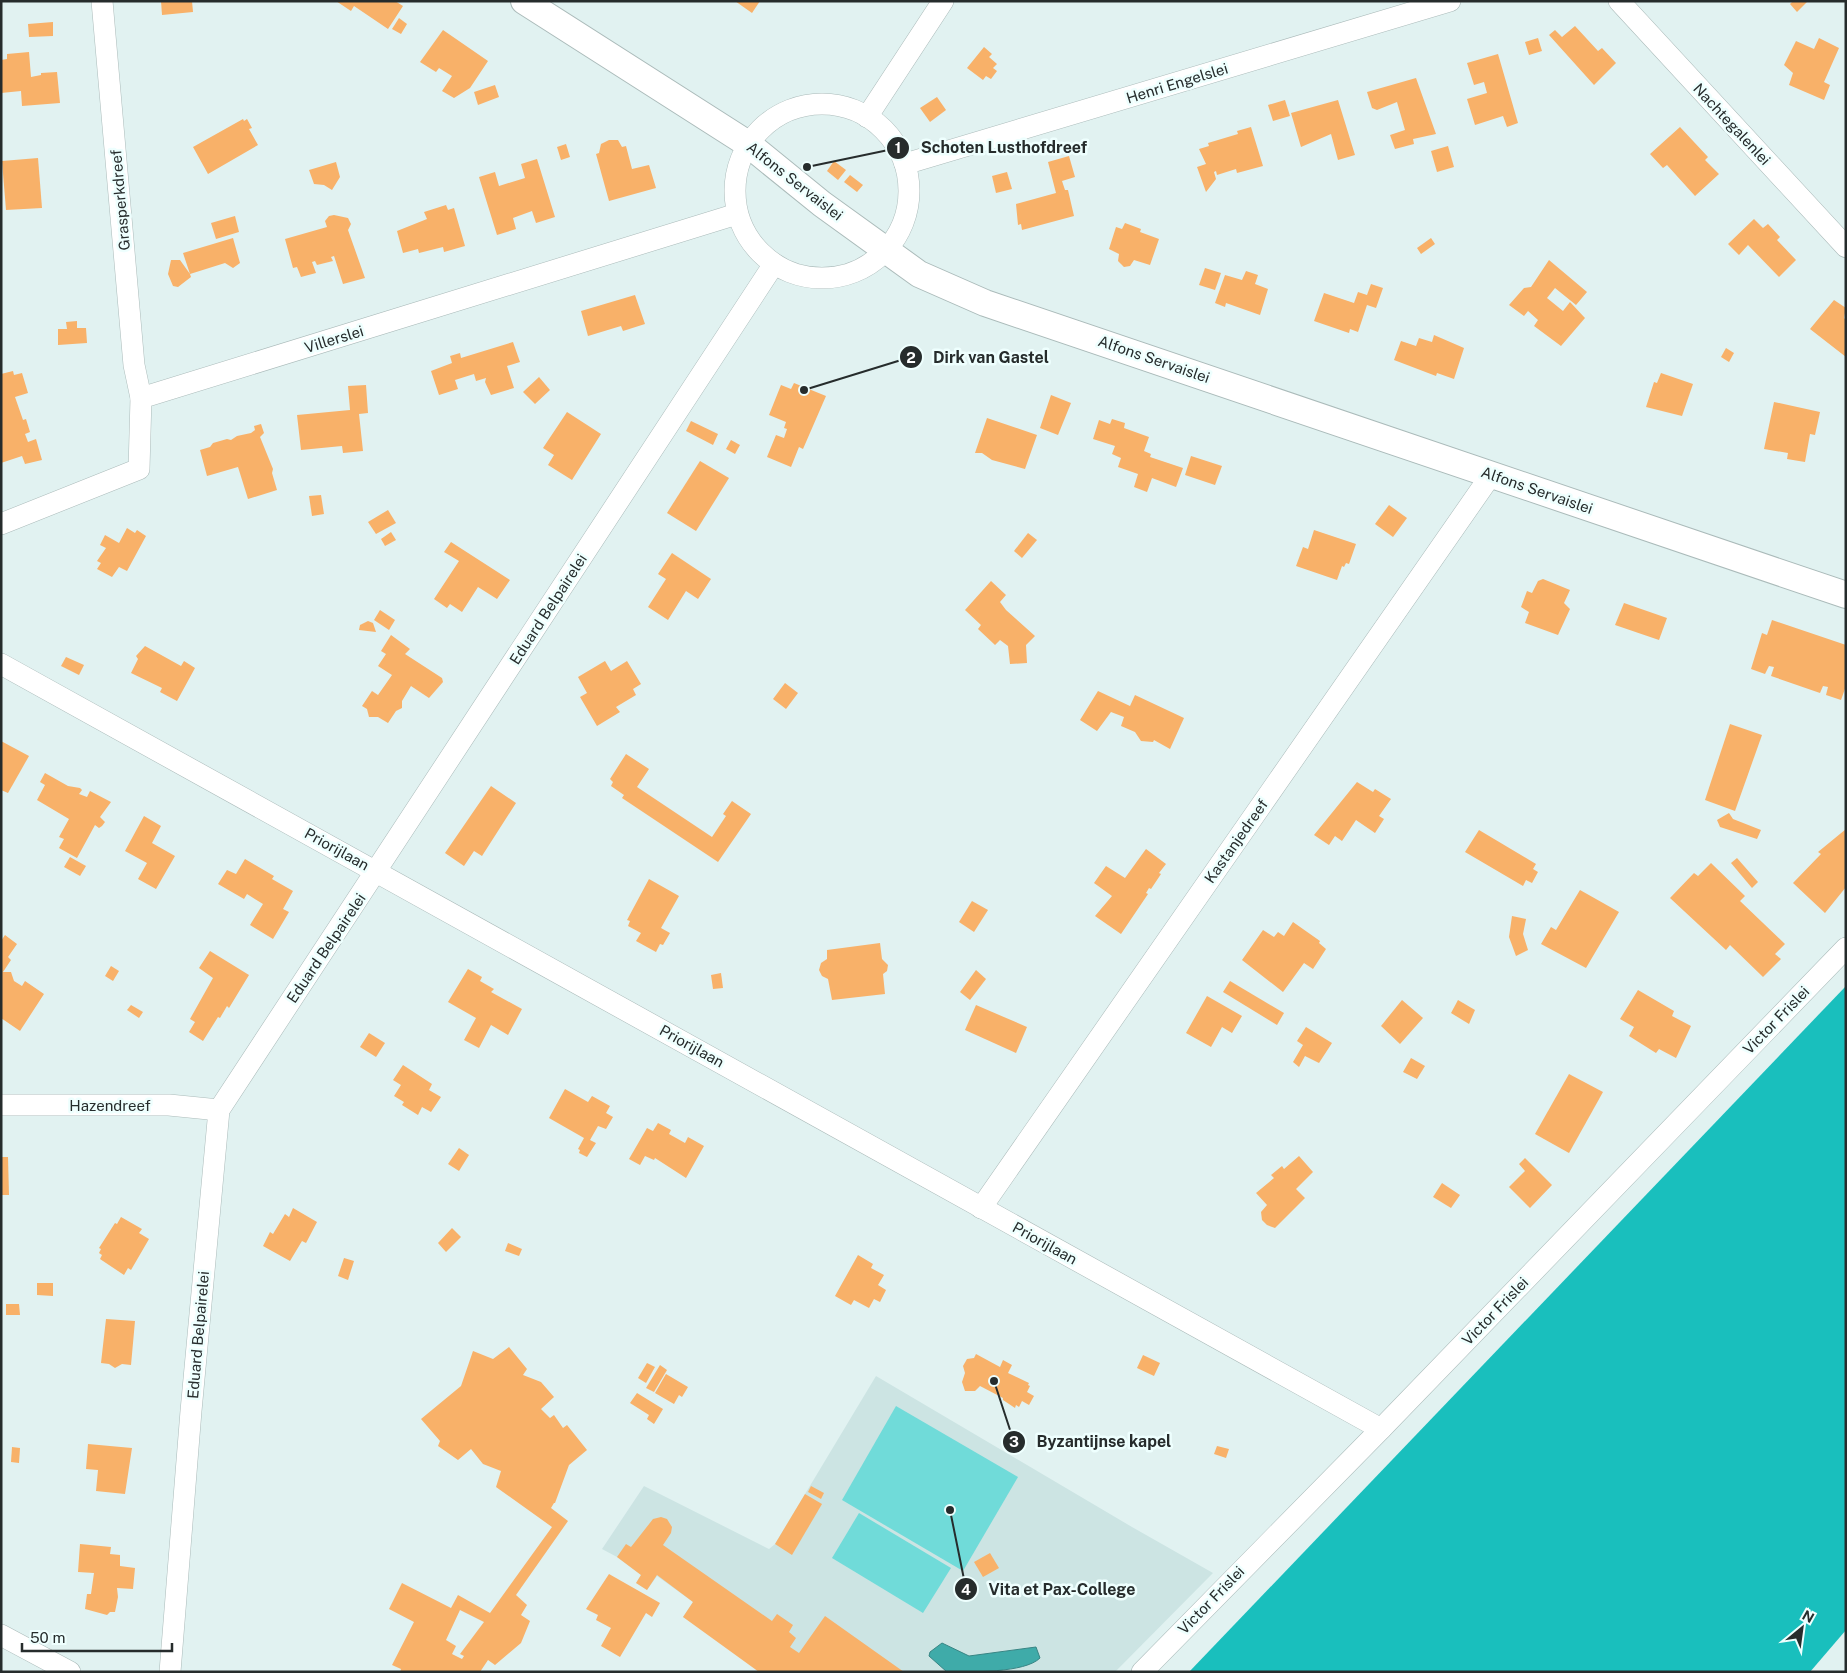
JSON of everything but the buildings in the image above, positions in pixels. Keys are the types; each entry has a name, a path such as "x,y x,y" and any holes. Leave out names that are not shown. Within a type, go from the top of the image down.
{"street":[{"name":"Grasperkdreef","path":"102,1 134,365 141,398"},
{"name":"Alfons Servaislei","path":"524,1 748,144 822,204 919,274 985,303 1846,595"},
{"path":"867,117 943,1"},
{"name":"Henri Engelslei","path":"905,164 1450,1"},
{"name":"Nachtegalenlei","path":"1619,1 1846,247"},
{"path":"824,104 846,108 867,117 891,138 905,164 909,184 908,203 904,220 896,237 886,250 869,264 852,273 832,277 812,277 792,273 774,264 751,241 737,214 734,188 738,165 748,144 762,127 781,114 802,106 824,104"},
{"name":"Villerslei","path":"141,398 737,214"},
{"name":"Eduard Belpairelei","path":"170,1672 190,1421 219,1110 774,264"},
{"path":"1,524 139,470 141,398"},
{"name":"Kastanjedreef","path":"981,1208 1491,475"},
{"name":"Priorijlaan","path":"1,664 1380,1429"},
{"name":"Victor Frislei","path":"1142,1672 1846,948"},
{"name":"Hazendreef","path":"1,1105 169,1105 219,1110"},
{"path":"1,1635 70,1672"}],"shaded area":[{"path":"1846,986 1846,1630 1810,1672 1189,1672"},
{"path":"876,1376 1213,1573 1115,1672 761,1672 710,1634 683,1617 693,1602 657,1576 647,1590 636,1583 641,1575 617,1557 602,1549 644,1486 769,1549 775,1544"},
{"path":"896,1406 1018,1477 963,1571 842,1500"},
{"path":"859,1513 951,1568 923,1613 832,1558"},
{"path":"942,1643 969,1656 1036,1647 1040,1658 1023,1667 1010,1669 983,1672 947,1672 929,1656 930,1652"}],"place":[{"name":"Schoten Lusthofdreef","path":"807,167"},
{"name":"Dirk van Gastel","path":"804,390"},
{"name":"Byzantijnse kapel","path":"994,1381"},
{"name":"Vita et Pax-College","path":"950,1510"}]}
